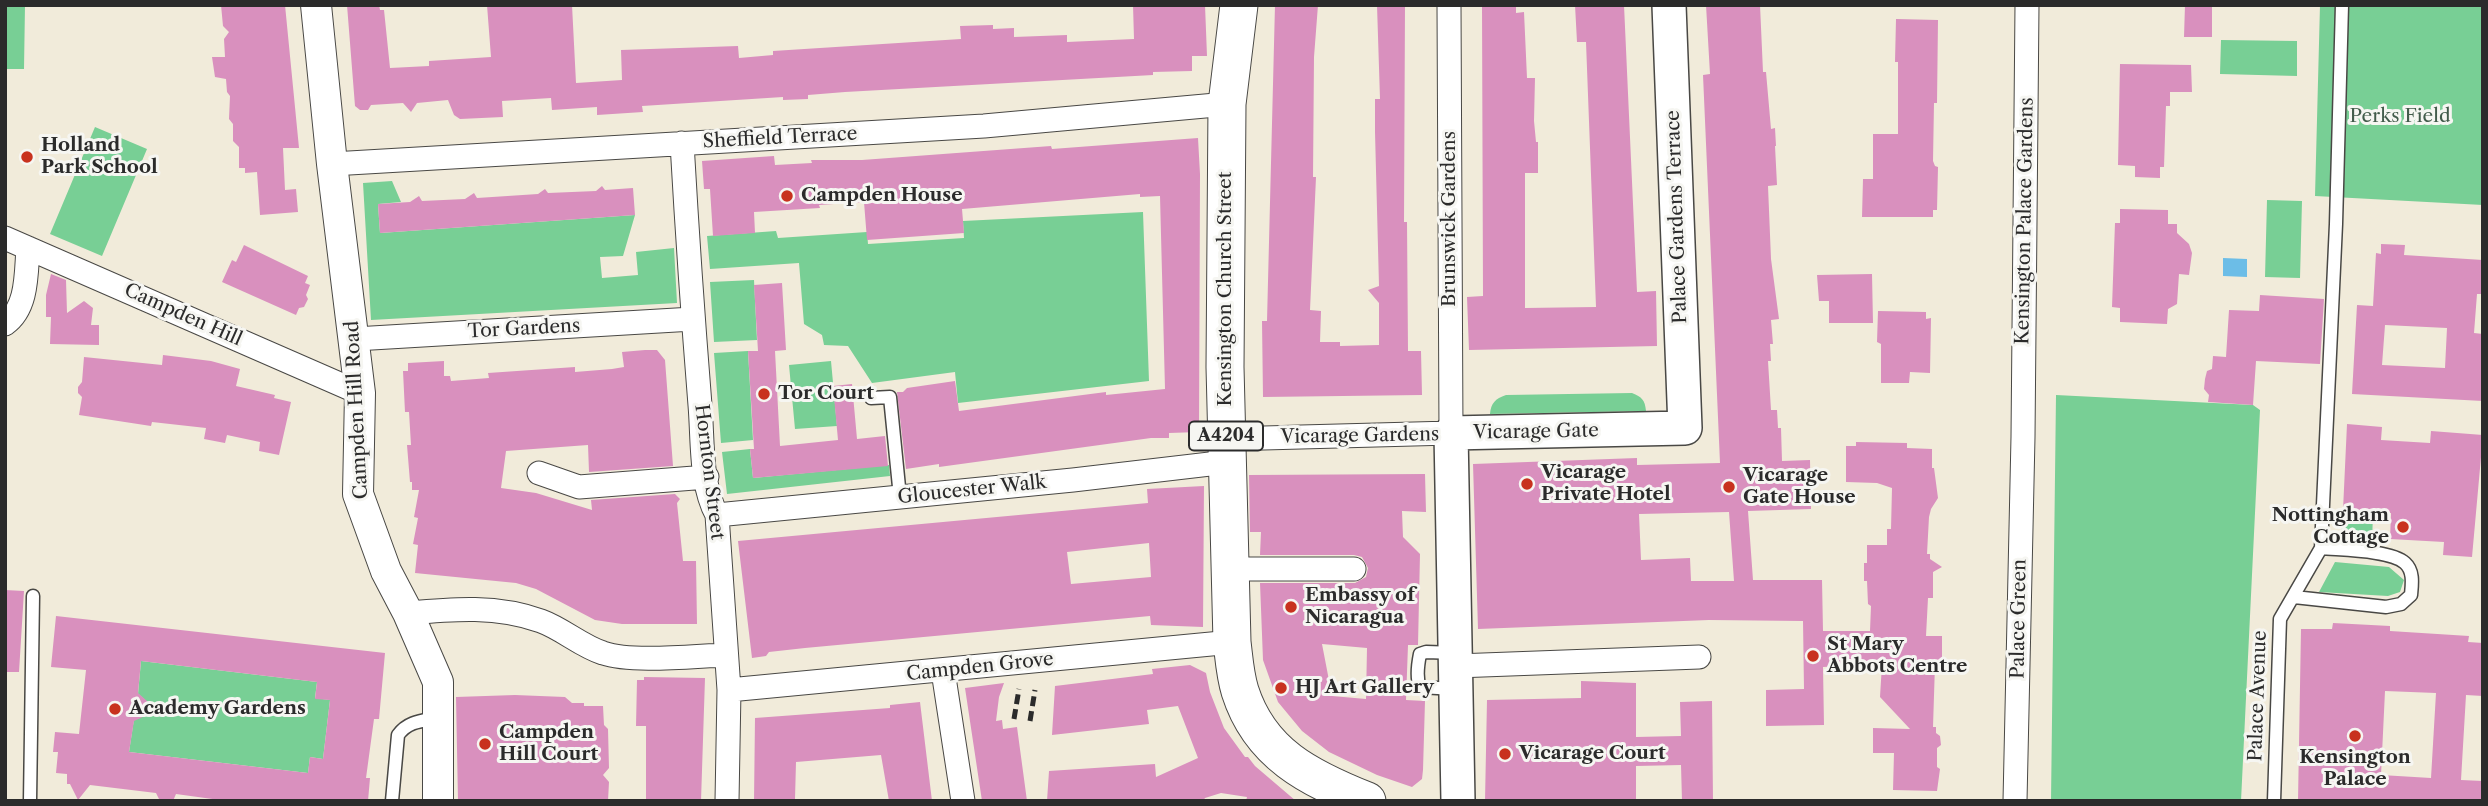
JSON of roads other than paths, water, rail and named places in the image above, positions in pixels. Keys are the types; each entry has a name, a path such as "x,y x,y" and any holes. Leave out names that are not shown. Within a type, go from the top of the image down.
{"main road":[{"name":"Kensington Church Street","path":"1239,5 1227,104 1229,569 1231,642 1237,681 1245,705 1259,732 1278,754 1309,775 1367,801"},
{"name":"Palace Gardens Terrace","path":"1669,5 1685,428"},
{"name":"Vicarage Gate","path":"1458,801 1451,433 1685,428"}],"street":[{"name":"Campden Hill Road","path":"316,5 360,393 358,494 386,571 408,613 438,682 438,801"},
{"name":"Brunswick Gardens","path":"1449,5 1451,433"},
{"name":"Kensington Palace Gardens","path":"2023,437 2027,5"},
{"name":"Sheffield Terrace","path":"332,164 985,126 1227,104"},
{"name":"Hornton Street","path":"682,143 693,319 709,500 717,515 729,690 727,801"},
{"name":"Campden Hill","path":"5,238 360,393"},
{"path":"5,324 15,316 24,295 28,248"},
{"name":"Tor Gardens","path":"355,339 693,319"},
{"name":"Vicarage Gardens","path":"1227,450 1451,433"},
{"name":"Palace Green","path":"2015,801 2023,437"},
{"name":"Gloucester Walk","path":"717,515 1073,480 1227,450"},
{"path":"539,472 579,487 707,477"},
{"path":"1229,569 1354,569"},
{"path":"408,613 464,608 509,612 541,621 603,653 624,657 726,655"},
{"name":"Campden Grove","path":"729,690 1231,642"},
{"path":"1456,669 1699,657"},
{"path":"943,671 963,801"}],"lane":[{"path":"2294,597 2386,607 2400,604 2411,595 2413,578 2405,563 2391,556 2321,548 2337,197 2342,5"},
{"path":"870,398 890,397 900,497"},
{"name":"Palace Avenue","path":"2274,801 2280,619 2321,548"},
{"path":"30,801 33,596"},
{"path":"392,801 398,735 405,726 412,723 438,718"}],"water":[{"path":"2223,258 2247,259 2247,277 2223,276"}],"railway":[{"path":"1014,719 1019,689"},
{"path":"1030,721 1035,690"}],"place":[{"name":"Holland Park School","path":"27,157"},
{"name":"Campden House","path":"787,196"},
{"name":"Tor Court","path":"764,394"},
{"name":"Vicarage Private Hotel","path":"1527,484"},
{"name":"Vicarage Gate House","path":"1729,487"},
{"name":"Nottingham Cottage","path":"2403,527"},
{"name":"Embassy of Nicaragua","path":"1291,607"},
{"name":"St Mary Abbots Centre","path":"1813,656"},
{"name":"HJ Art Gallery","path":"1281,688"},
{"name":"Academy Gardens","path":"115,709"},
{"name":"Kensington Palace","path":"2355,736"},
{"name":"Campden Hill Court","path":"485,744"},
{"name":"Vicarage Court","path":"1505,754"}],"park label":[{"name":"Perks Field","path":"2400,117"}]}
